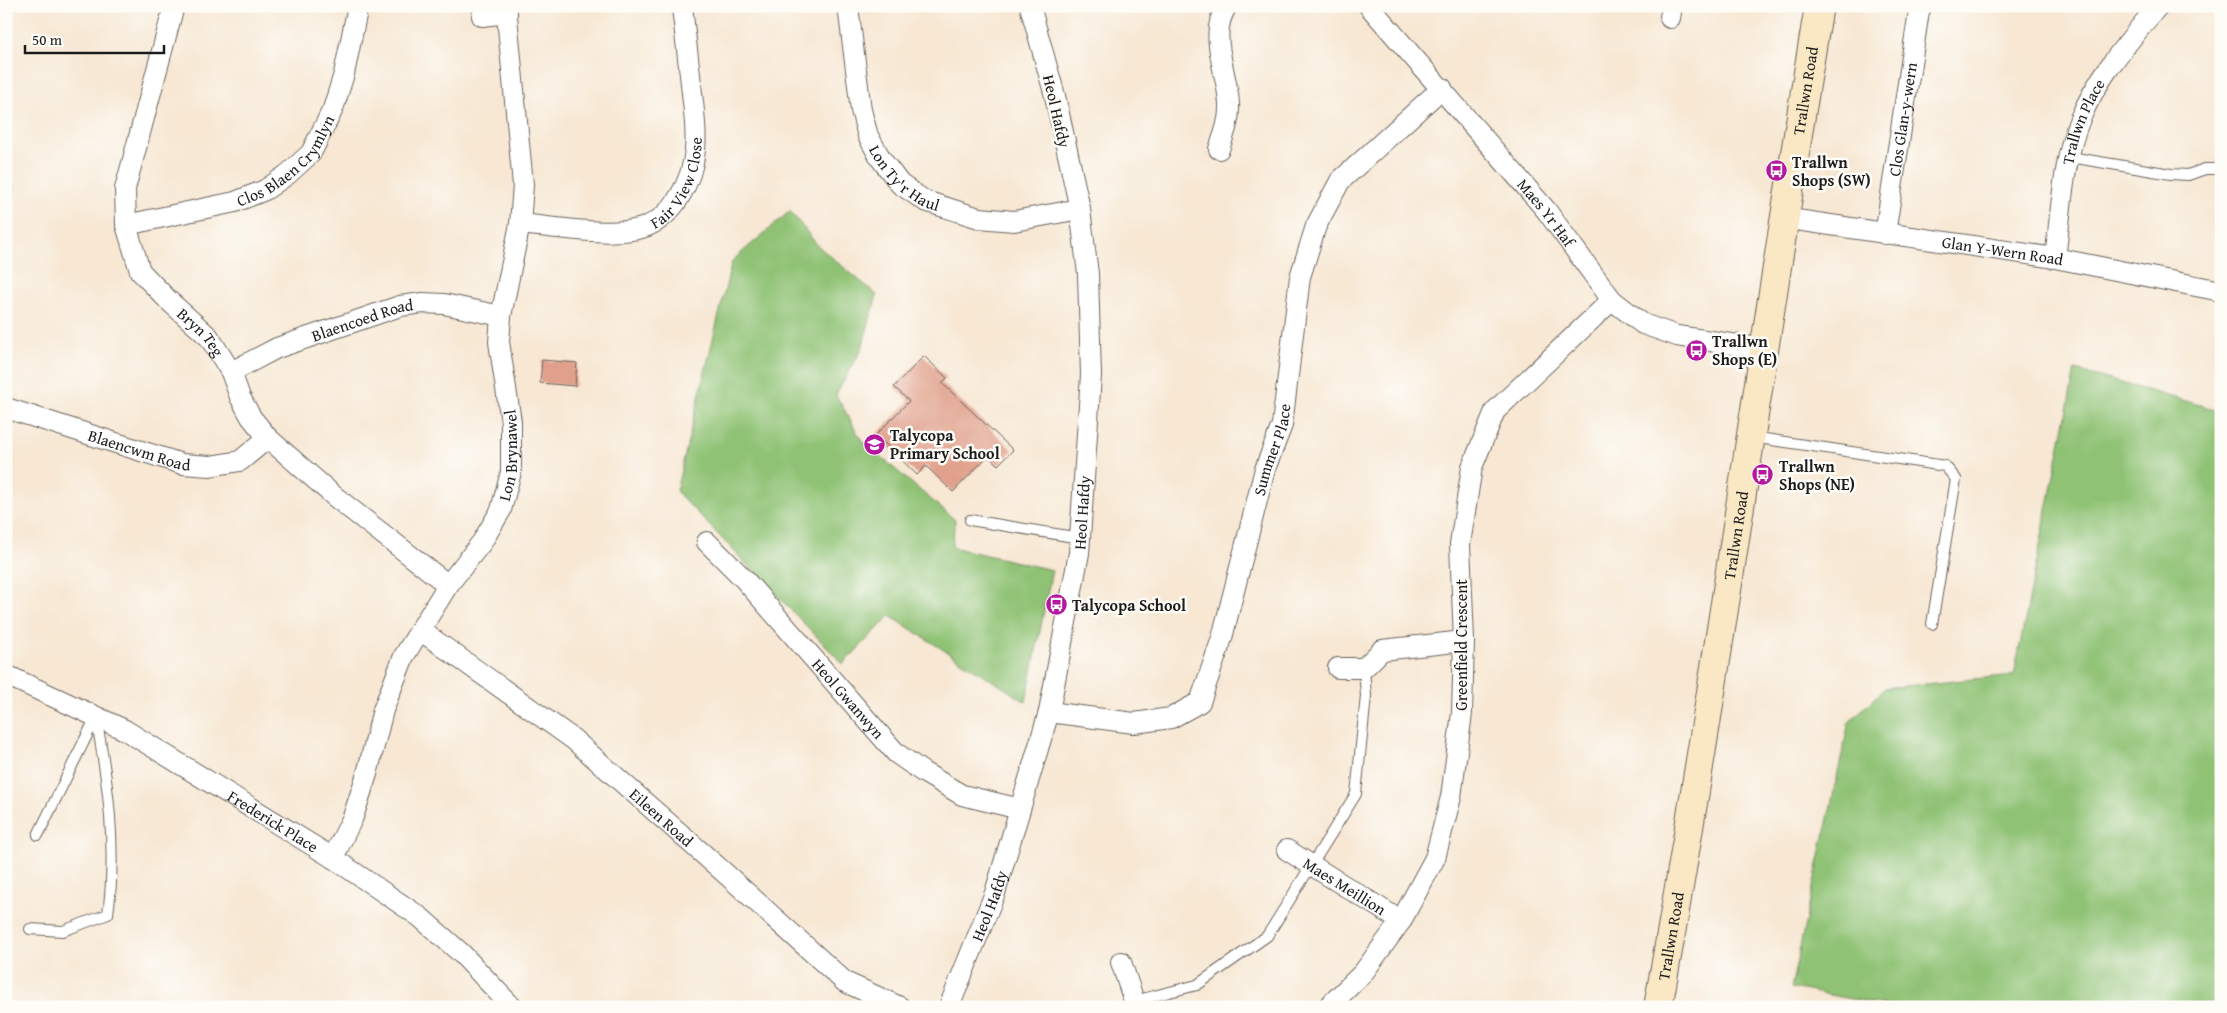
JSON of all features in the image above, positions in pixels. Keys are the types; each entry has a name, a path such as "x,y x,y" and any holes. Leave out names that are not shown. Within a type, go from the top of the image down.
{"street":[{"name":"Bryn Teg","path":"174,6 124,189 126,225 140,271 168,300 209,337 232,372 240,397 268,438 334,496 448,585"},
{"name":"Clos Blaen Crymlyn","path":"126,225 234,202 265,190 288,174 311,153 333,109 344,74 358,6"},
{"name":"Fair View Close","path":"520,224 615,231 643,227 667,213 682,195 691,172 695,151 696,129 682,6"},
{"name":"Lon Ty'r Haul","path":"848,6 861,110 868,136 881,159 900,184 925,201 979,218 1014,221 1080,210"},
{"name":"Heol Hafdy","path":"949,1007 995,893 1049,712 1080,538 1090,375 1088,274 1080,210 1055,96 1030,6"},
{"path":"1219,149 1228,122 1229,105 1219,45 1223,11 1227,6"},
{"name":"Maes Yr Haf","path":"1369,6 1546,210 1612,300 1643,324 1677,336 1765,349"},
{"name":"Trallwn Road","path":"1658,1007 1685,856 1765,349 1783,218 1819,6"},
{"name":"Clos Glan-y-wern","path":"1885,234 1919,11 1922,6"},
{"name":"Trallwn Place","path":"2055,258 2070,157 2080,120 2110,64 2158,6"},
{"name":"Lon Brynawel","path":"333,858 353,817 367,774 383,710 404,656 448,585 482,542 501,510 510,472 511,422 499,342 501,316 520,224 523,185 507,10 482,16"},
{"name":"Summer Place","path":"1049,712 1134,723 1171,718 1200,702 1222,638 1265,469 1282,425 1300,277 1316,226 1340,181 1442,88"},
{"name":"Glan Y-Wern Road","path":"1783,218 2055,258 2221,291"},
{"name":"Greenfield Crescent","path":"1328,1007 1363,973 1401,921 1435,858 1451,797 1462,714 1464,641 1460,544 1472,467 1495,411 1523,382 1612,300"},
{"name":"Blaencoed Road","path":"232,372 277,348 400,306 423,302 444,304 501,316"},
{"name":"Blaencwm Road","path":"6,408 182,464 210,466 240,461 268,438"},
{"name":"Heol Gwanwyn","path":"707,542 744,579 896,753 923,772 962,795 1020,809"},
{"name":"Eileen Road","path":"420,630 572,739 845,982 900,1007"},
{"path":"1338,668 1364,668 1382,650 1464,641"},
{"name":"Frederick Place","path":"6,675 125,730 333,858 420,918 462,954 512,1007"},
{"name":"Maes Meillion","path":"1287,850 1401,921"},
{"path":"1121,962 1135,1004"}],"lane":[{"path":"2070,157 2171,174 2188,175 2205,168 2221,169"},
{"path":"1751,436 1945,466 1956,479 1932,624"},
{"path":"970,520 1080,538"},
{"path":"1135,1004 1197,985 1266,936 1356,794 1366,696 1364,668"},
{"path":"38,835 96,717"},
{"path":"30,929 63,931 108,914 112,881 110,814 104,761 96,717"}],"green space":[{"path":"6,186 14,187 6,265"},
{"name":"Talycopa Primary School","path":"790,211 818,246 877,295 862,348 836,395 862,441 955,520 952,547 1052,570 1026,702 890,616 843,664 676,491 732,261"},
{"path":"2075,370 2221,411 2221,1007 1895,1007 1791,988 1849,722 1885,688 2014,675"}],"building":[{"path":"924,356 947,378 942,383 1013,450 998,465 988,456 953,492 926,466 917,475 876,435 909,401 894,387"},
{"path":"542,360 577,363 575,386 540,383"}],"place":[{"name":"Trallwn Shops (SW)","path":"1776,171"},
{"name":"Trallwn Shops (E)","path":"1696,350"},
{"name":"Talycopa Primary School","path":"874,444"},
{"name":"Trallwn Shops (NE)","path":"1763,475"},
{"name":"Talycopa School","path":"1056,605"}]}
